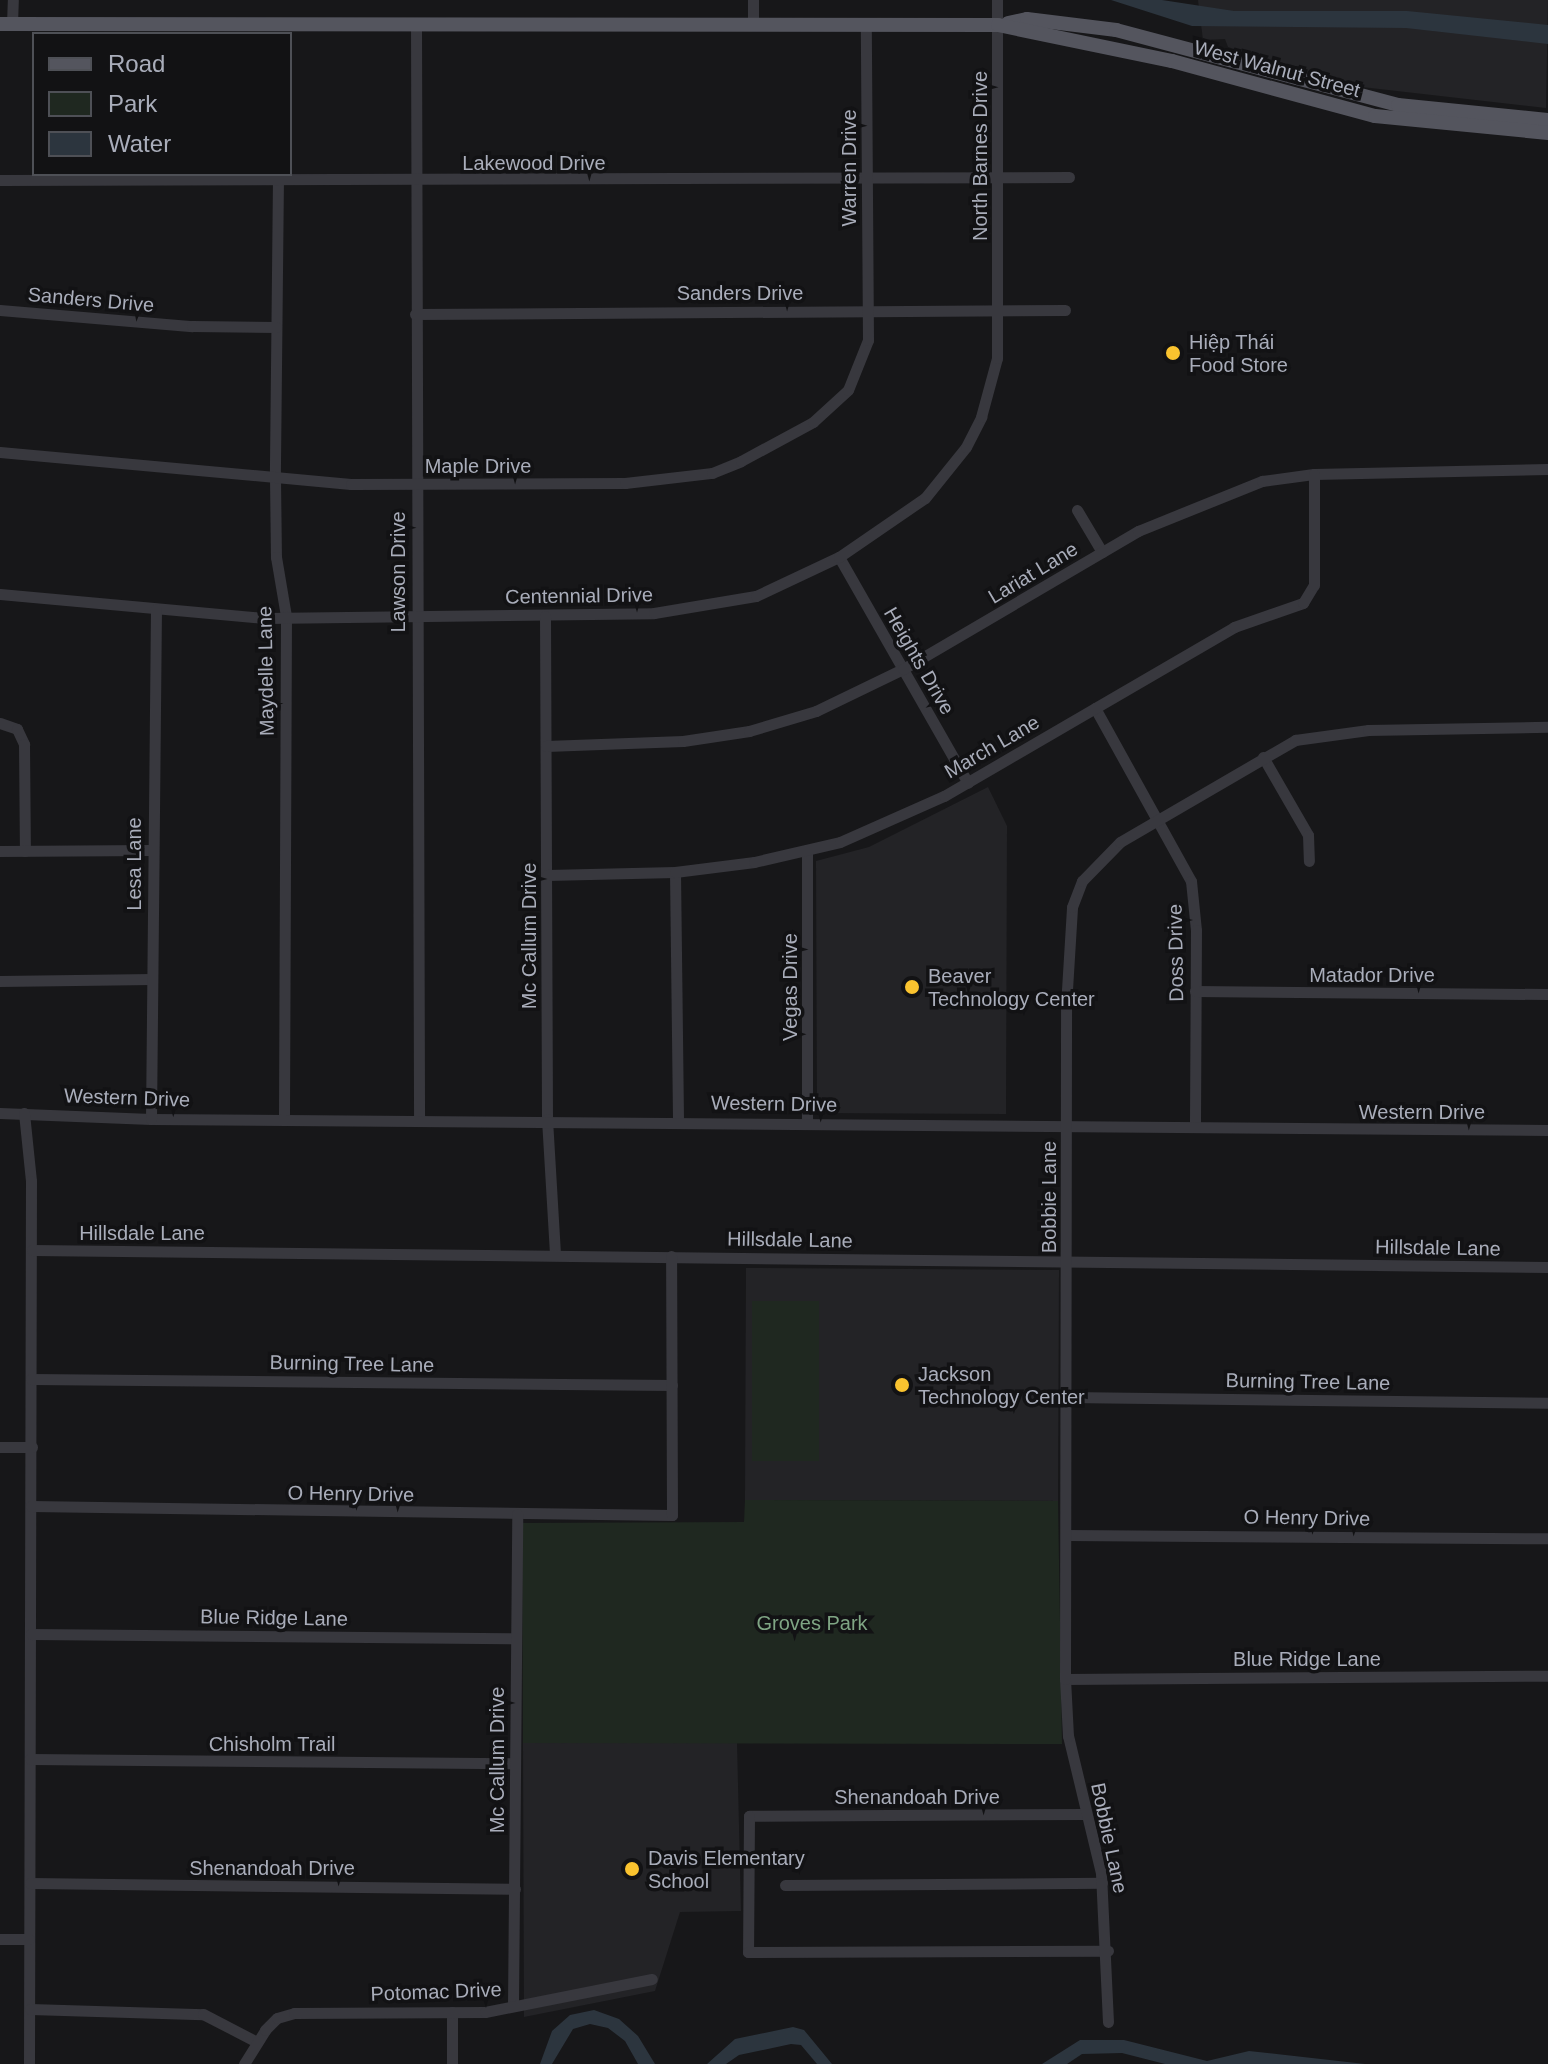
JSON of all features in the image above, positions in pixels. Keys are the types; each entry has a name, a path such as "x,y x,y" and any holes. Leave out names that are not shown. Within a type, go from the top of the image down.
{"main road":[{"name":"West Walnut Street","path":"998,25 1027,19 1102,28 1398,105 1548,120"},
{"name":"West Walnut Street","path":"6,24 278,29 416,24 998,25 1149,56 1306,99 1420,124 1548,133"},
{"path":"1149,56 1212,57"},
{"path":"1202,69 1216,64 1256,69"},
{"path":"1306,99 1333,98 1339,92"},
{"path":"1342,108 1398,105"}],"street":[{"path":"6,24 13,0"},
{"path":"753,0 753,25"},
{"name":"North Barnes Drive","path":"997,0 998,311"},
{"name":"Lawson Drive","path":"416,24 414,180 419,1119"},
{"name":"Warren Drive","path":"866,25 868,310"},
{"name":"Maydelle Lane","path":"278,177 276,557 286,616 284,1119"},
{"name":"Lakewood Drive","path":"0,180 1069,177"},
{"name":"Sanders Drive","path":"0,310 192,326 276,327"},
{"name":"Maple Drive","path":"0,452 275,478 416,484 625,483 712,473 813,422 848,390 868,340 868,310"},
{"name":"Sanders Drive","path":"415,314 1065,310"},
{"name":"Centennial Drive","path":"0,594 156,609 286,616 545,616 716,606 791,583 839,557 925,498 966,447 997,358 998,311"},
{"name":"Lariat Lane","path":"546,746 683,741 749,731 845,700 1102,552 1222,493 1314,474 1548,469"},
{"name":"March Lane","path":"547,875 675,872 807,851 887,825 968,783 1234,627 1303,603 1314,585 1314,474"},
{"path":"1077,510 1102,552"},
{"name":"Heights Drive","path":"839,557 968,783"},
{"name":"Lesa Lane","path":"151,1119 156,609"},
{"name":"Mc Callum Drive","path":"545,616 547,1119 555,1255"},
{"name":"Doss Drive","path":"1095,708 1191,881 1195,1127"},
{"path":"0,723 17,729 24,744 25,851"},
{"name":"Bobbie Lane","path":"1108,2022 1108,1951 1102,1883 1068,1736 1065,1679 1067,1126 1072,907 1097,862 1295,740 1338,732 1548,727"},
{"path":"1263,757 1308,835 1309,861"},
{"path":"0,851 152,850"},
{"name":"Vegas Drive","path":"807,851 807,1123"},
{"path":"675,872 678,1120"},
{"path":"0,981 152,979"},
{"name":"Matador Drive","path":"1195,991 1548,994"},
{"name":"Western Drive","path":"0,1113 151,1119 678,1120 1548,1130"},
{"path":"24,1113 32,1250 29,2064"},
{"name":"Hillsdale Lane","path":"32,1250 1548,1267"},
{"path":"671,1256 672,1385"},
{"name":"Burning Tree Lane","path":"31,1379 672,1385"},
{"name":"O Henry Drive","path":"31,1506 672,1515 672,1385"},
{"name":"Burning Tree Lane","path":"1067,1397 1548,1403"},
{"path":"0,1447 32,1447"},
{"name":"Mc Callum Drive","path":"513,2006 517,1514"},
{"name":"O Henry Drive","path":"1066,1535 1548,1538"},
{"name":"Blue Ridge Lane","path":"31,1634 516,1638"},
{"name":"Blue Ridge Lane","path":"1065,1679 1548,1676"},
{"name":"Chisholm Trail","path":"30,1759 514,1763"},
{"name":"Shenandoah Drive","path":"1085,1814 749,1816 748,1952 1108,1951"},
{"name":"Shenandoah Drive","path":"30,1883 515,1889"},
{"path":"785,1885 1102,1883"},
{"path":"0,1939 29,1939"},
{"name":"Potomac Drive","path":"244,2064 277,2018 294,2013 452,2012 513,2006 652,1979"},
{"path":"30,2009 203,2014 257,2042"},
{"path":"452,2012 452,2064"}],"shaded area":[{"path":"1198,0 1548,0 1546,108 1362,87 1299,71 1228,47 1225,39 1203,40"},
{"name":"Beaver Technology Center","path":"988,787 1007,826 1006,1114 817,1113 816,861 869,847"},
{"name":"Jackson Technology Center","path":"746,1268 1059,1270 1058,1501 745,1500"},
{"name":"Davis Elementary School","path":"737,1742 741,1911 680,1912 655,1991 524,2017 523,1743"}],"green space":[{"path":"752,1301 819,1301 819,1461 752,1461"},
{"name":"Groves Park","path":"745,1500 1058,1501 1062,1744 523,1743 522,1523 744,1522"}],"water":[{"path":"1111,0 1162,0 1234,11 1407,11 1548,25 1548,44 1406,28 1192,26"},
{"path":"594,2010 619,2019 638,2036 655,2064 638,2064 625,2041 608,2028 590,2024 573,2029 552,2064 540,2064 552,2031 570,2015"},
{"path":"793,2027 804,2030 832,2064 817,2064 801,2045 791,2044 739,2055 726,2064 707,2064 735,2039"},
{"path":"1080,2040 1124,2040 1207,2061 1249,2051 1365,2064 1165,2064 1122,2053 1082,2054 1067,2064 1042,2064"}],"place":[{"name":"Hiệp Thái Food Store","path":"1173,353"},
{"name":"Beaver Technology Center","path":"912,987"},
{"name":"Jackson Technology Center","path":"902,1385"},
{"name":"Davis Elementary School","path":"632,1869"}]}
